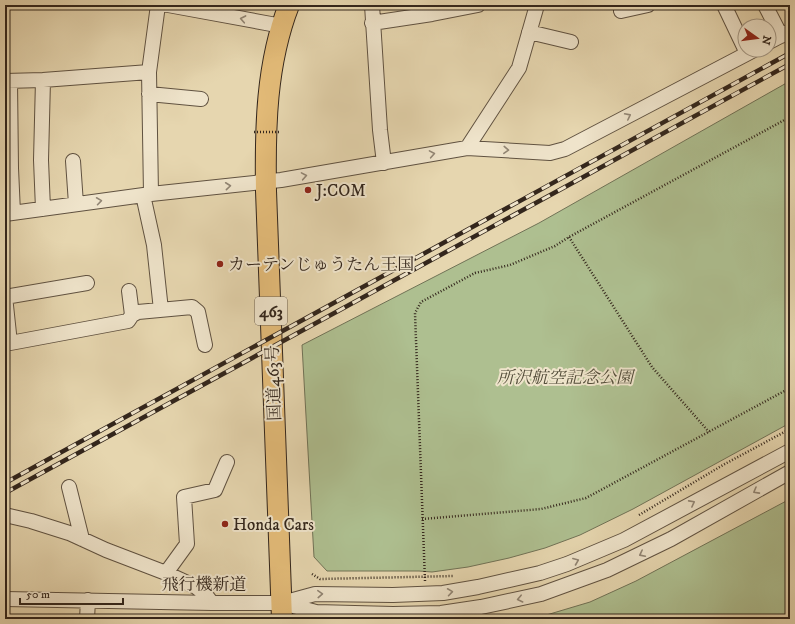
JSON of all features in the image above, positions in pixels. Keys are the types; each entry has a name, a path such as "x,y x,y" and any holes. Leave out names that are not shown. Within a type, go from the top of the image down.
{"highway":[{"name":"国道463号","path":"282,611 266,182 266,121 268,90 273,60 288,5"}],"street":[{"path":"158,5 149,72 147,194 161,310"},
{"path":"168,5 282,26"},
{"path":"372,5 380,130 384,162"},
{"path":"372,23 478,5"},
{"path":"467,148 519,68 537,5"},
{"path":"616,11 648,5"},
{"path":"724,5 737,30"},
{"path":"765,5 780,36"},
{"path":"529,32 571,42"},
{"path":"149,72 43,80 7,81 10,161 9,213 147,194 266,182 467,148 550,153 565,149 737,57"},
{"path":"43,80 41,160 43,209"},
{"path":"149,94 202,99"},
{"path":"73,161 76,204"},
{"path":"87,283 5,296 7,343 128,321 132,315 138,312 192,307 198,312 205,345"},
{"path":"129,291 132,315"},
{"path":"282,611 315,594 426,594 478,587 540,573 567,564 624,540 790,451"},
{"path":"166,572 187,544 184,497 215,490 227,462"},
{"path":"282,611 393,614 441,612 481,607 521,599 576,582 607,570 671,539 790,472"},
{"path":"69,488 82,539"},
{"path":"5,515 31,521 69,533 130,560 166,572 196,587 205,594 212,603"},
{"name":"飛行機新道","path":"5,599 212,603 282,611"},
{"path":"87,619 88,600"}],"path":[{"path":"426,594 415,313 421,302 475,273 510,265 555,246 790,117"},
{"path":"254,132 279,132"},
{"path":"569,237 652,367 709,432"},
{"path":"422,519 541,509 586,498 790,388"},
{"path":"636,517 723,465 790,429"},
{"path":"312,574 320,579 459,576"}],"green space":[{"name":"所沢航空記念公園","path":"790,81 790,423 633,509 580,535 545,548 468,567 432,572 327,571 314,557 302,345 539,223"},
{"path":"790,499 790,619 533,619 590,602 636,581"}],"railway":[{"path":"5,483 790,53"},
{"path":"5,493 790,64"}],"place":[{"name":"J:COM","path":"308,190"},
{"name":"カーテンじゅうたん王国","path":"220,264"},
{"name":"Honda Cars","path":"225,524"}]}
